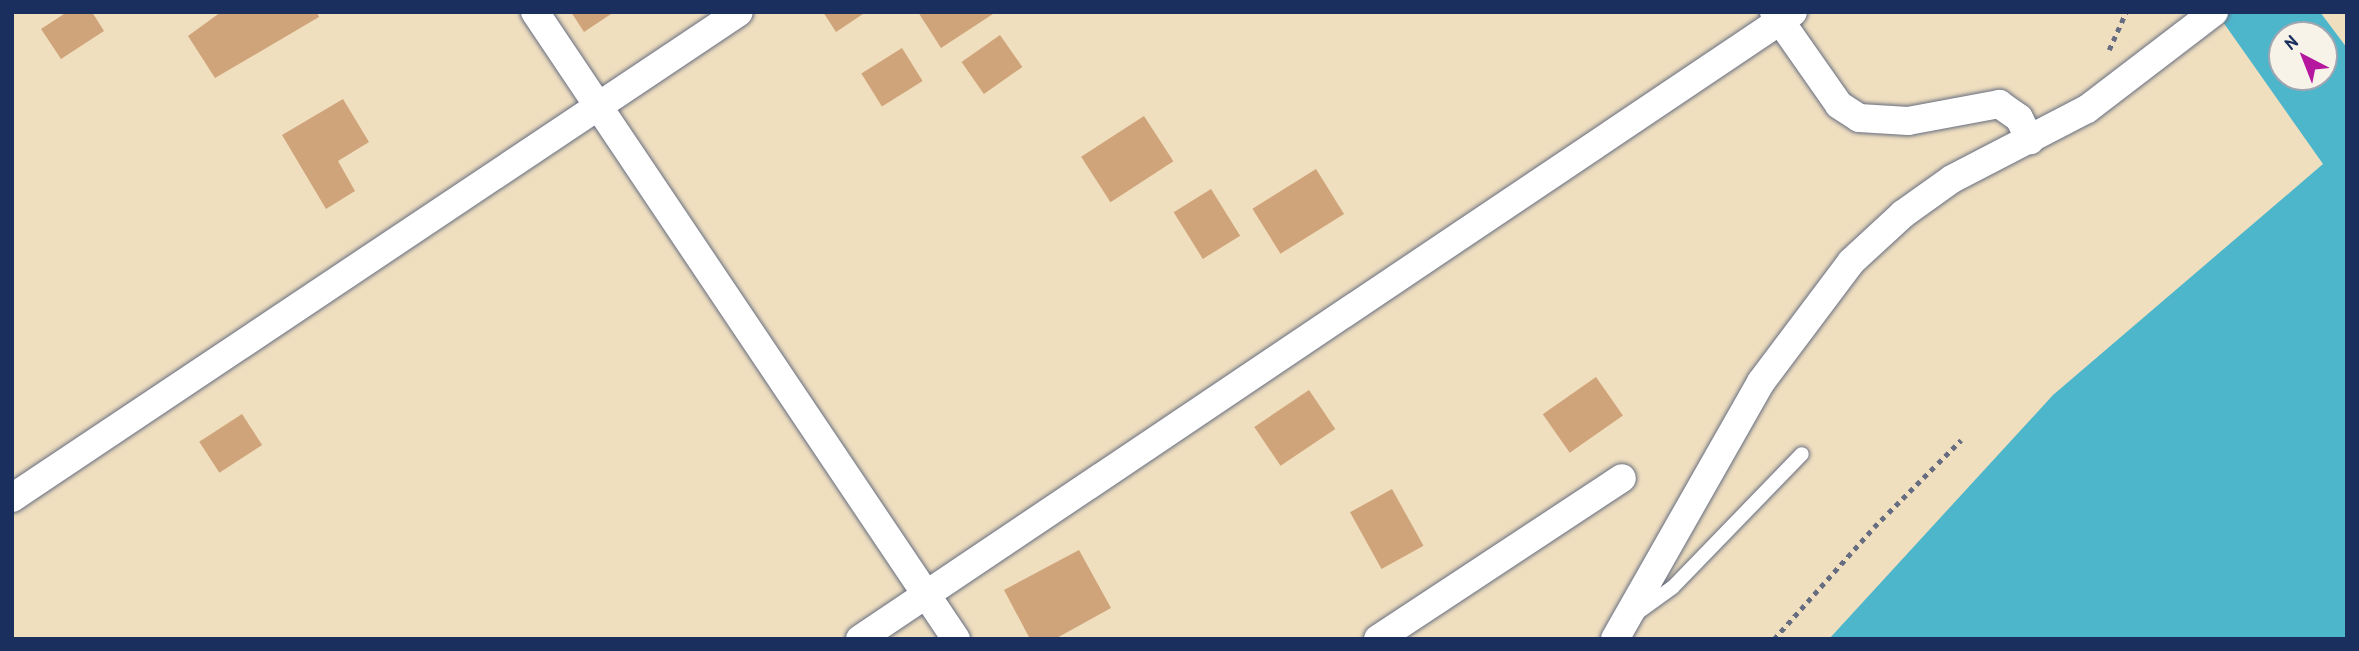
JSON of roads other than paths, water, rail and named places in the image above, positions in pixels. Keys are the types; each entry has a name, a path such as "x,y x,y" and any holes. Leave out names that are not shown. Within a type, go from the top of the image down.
{"street":[{"path":"535,12 956,639"},
{"path":"12,498 739,12"},
{"path":"860,639 1782,15 1839,105 1859,118 1908,121 1998,104 2019,118 2030,140"},
{"path":"1621,629 1761,382 1851,261 1903,214 1952,179 2087,109 2206,17"},
{"path":"1378,639 1622,478"}],"lane":[{"path":"1621,629 1673,587 1802,454"}],"water":[{"path":"2216,12 2320,12 2327,21 2268,21 2268,86"},
{"path":"2338,36 2347,48 2347,639 1829,639 2053,395 2323,164 2272,91 2338,91"}]}
